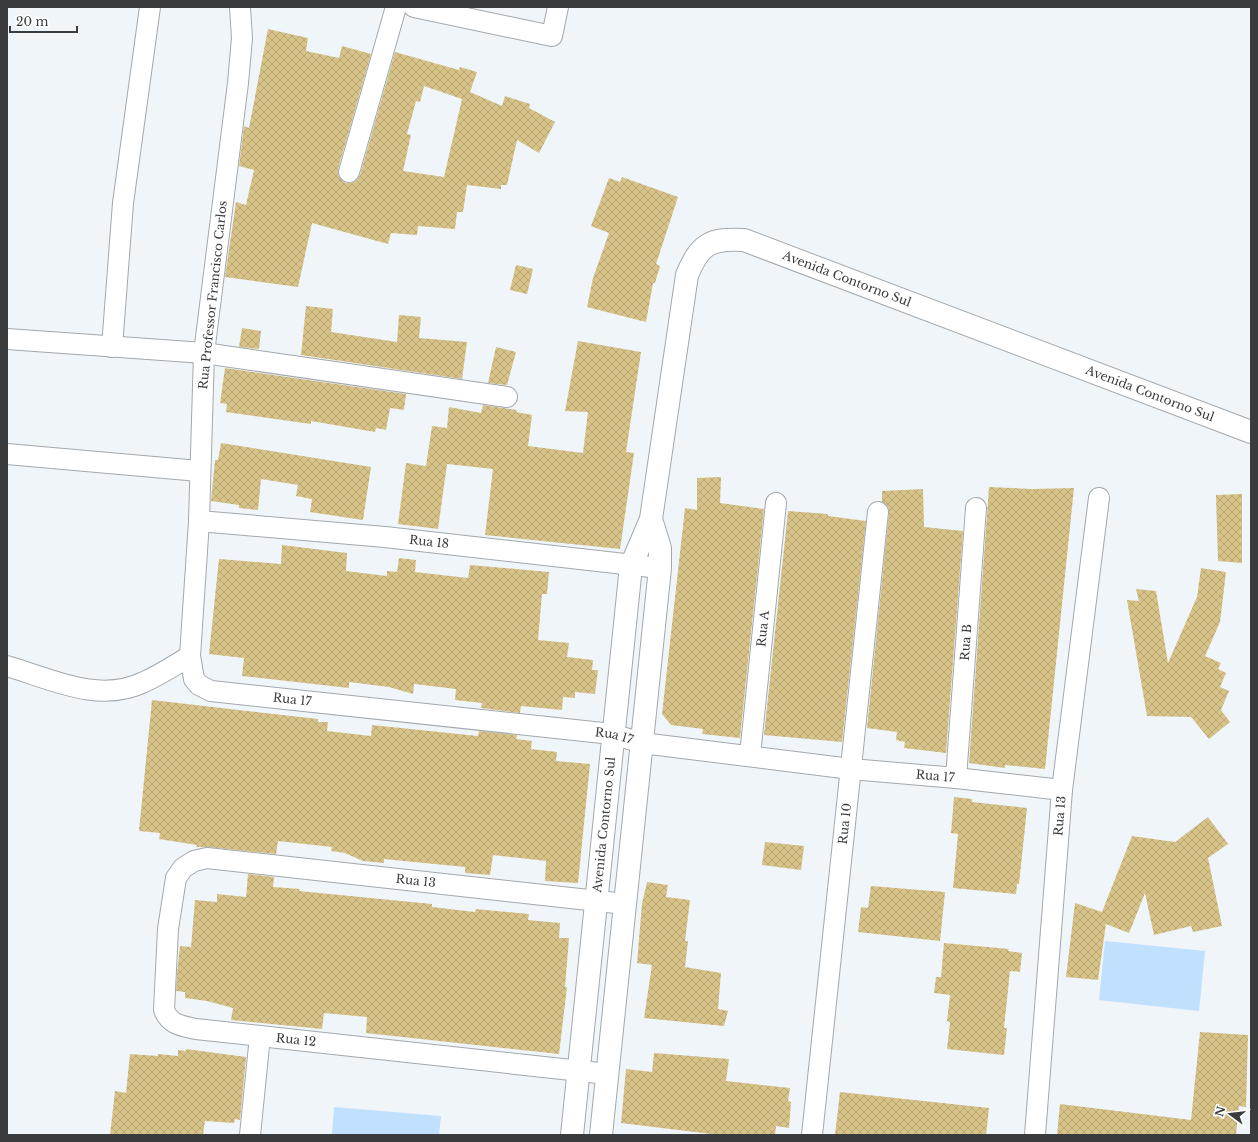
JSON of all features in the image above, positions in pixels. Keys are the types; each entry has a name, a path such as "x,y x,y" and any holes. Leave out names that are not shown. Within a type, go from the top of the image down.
{"street":[{"path":"112,347 123,203 150,7"},
{"name":"Rua Professor Francisco Carlos","path":"190,656 199,521 199,471 204,353 238,83 242,38 240,7"},
{"path":"349,172 396,7"},
{"path":"414,7 552,36 558,7"},
{"name":"Avenida Contorno Sul","path":"572,1135 612,734 631,566 651,519 687,275 695,255 710,244 726,239 744,240 1251,432"},
{"path":"7,339 204,353 507,397"},
{"path":"7,454 199,471"},
{"name":"Rua 13","path":"1035,1135 1062,790 1099,498"},
{"name":"Rua A","path":"750,755 776,503"},
{"name":"Rua B","path":"956,778 976,508"},
{"name":"Rua 10","path":"812,1135 878,512"},
{"name":"Avenida Contorno Sul","path":"602,1135 660,568 660,548 651,519"},
{"name":"Rua 18","path":"199,521 385,537 631,566 660,568"},
{"path":"7,666 98,692 113,691 143,683 190,656"},
{"name":"Rua 17","path":"190,656 194,679 199,685 211,692 612,734 642,743 851,768 1062,790"},
{"name":"Rua 13","path":"207,858 595,902 625,904"},
{"name":"Rua 12","path":"207,858 194,861 183,868 176,878 168,929 164,1010 166,1017 171,1022 178,1025 260,1036 608,1074"},
{"path":"250,1135 260,1036"}],"shaded area":[{"path":"1105,941 1205,951 1199,1011 1099,1000"},
{"path":"334,1107 441,1116 439,1135 332,1135"}],"building":[{"path":"268,29 308,38 306,51 339,58 342,46 371,54 338,169 338,175 345,183 352,183 357,180 360,175 395,52 459,70 460,67 477,72 470,92 502,106 505,96 530,104 529,108 555,122 539,153 517,140 507,185 501,185 501,189 467,185 463,212 457,212 455,229 418,226 417,235 391,233 388,244 312,223 298,287 225,277 236,202 246,205 254,170 239,166 244,126 249,128","holes":["424,86 462,99 444,177 403,171 411,135 407,134 416,101 420,102"]},
{"path":"622,177 678,197 656,264 660,266 655,283 653,283 646,322 587,307 593,278 609,233 591,226 609,178 620,182"},
{"path":"516,265 533,269 527,294 510,290"},
{"path":"306,306 333,309 331,332 397,342 399,315 421,317 419,338 467,342 462,379 301,355"},
{"path":"242,328 261,331 259,349 239,347"},
{"path":"578,341 641,352 626,452 634,453 620,549 485,535 493,469 447,464 438,529 398,524 406,463 426,466 432,426 447,428 449,407 481,413 483,405 517,410 516,412 532,415 528,446 583,453 588,412 565,411"},
{"path":"496,347 516,352 507,385 488,383"},
{"path":"225,368 406,394 404,410 390,408 386,430 376,428 375,432 311,421 311,424 226,412 227,404 220,403"},
{"path":"221,443 371,467 363,520 310,512 312,499 296,496 298,485 261,479 258,510 239,508 239,505 211,501 215,460 218,460"},
{"path":"721,477 720,503 764,509 740,738 702,734 703,729 671,725 662,714 685,508 697,510 697,478"},
{"path":"989,487 1032,489 1074,488 1045,769 1005,765 1005,768 969,763"},
{"path":"923,489 924,527 963,531 946,753 904,748 905,742 896,740 897,732 867,728 889,513 888,507 882,502 882,491"},
{"path":"1242,494 1242,563 1218,561 1216,495"},
{"path":"788,511 828,514 828,516 866,521 842,742 764,735"},
{"path":"282,545 347,553 346,571 387,576 387,571 397,572 399,558 416,560 415,572 468,578 470,565 549,572 547,594 542,594 538,640 569,643 567,657 593,660 592,670 598,670 595,694 575,692 575,698 563,697 562,710 521,706 520,713 481,708 482,703 455,700 456,689 414,684 413,694 389,687 349,682 349,688 242,676 244,658 209,654 219,559 281,564"},
{"path":"1201,568 1226,572 1220,622 1205,656 1221,663 1218,669 1226,673 1220,687 1229,691 1221,710 1230,722 1209,739 1191,717 1147,716 1127,600 1139,601 1136,589 1156,591 1168,663 1197,597"},
{"path":"152,700 318,719 318,722 328,722 327,731 371,736 372,725 478,736 479,731 517,735 516,739 532,741 531,749 557,752 556,761 590,764 578,883 545,881 546,861 493,855 490,875 465,873 465,867 384,859 384,863 363,861 345,853 331,851 332,847 278,841 276,854 196,847 197,845 159,839 160,833 139,831"},
{"path":"954,797 972,799 972,802 1027,808 1019,884 1017,884 1016,894 953,888 958,834 951,833"},
{"path":"1208,817 1228,844 1208,858 1222,926 1193,932 1191,926 1154,935 1145,893 1129,933 1106,924 1098,980 1066,977 1075,903 1102,912 1132,836 1175,842"},
{"path":"765,842 804,846 801,870 762,865"},
{"path":"248,874 274,877 273,887 300,889 299,891 432,904 432,907 475,912 476,909 529,914 528,920 560,923 559,938 569,938 565,987 567,987 559,1054 366,1033 367,1017 324,1013 322,1029 231,1020 233,1008 207,1001 185,998 185,992 176,991 177,973 180,946 191,947 195,900 217,902 217,894 246,897"},
{"path":"647,882 668,885 666,897 690,900 685,941 688,941 685,967 721,973 718,1009 728,1011 724,1026 644,1018 652,965 637,963 642,904"},
{"path":"871,886 945,892 940,941 858,932 861,907 868,908"},
{"path":"944,943 1009,949 1008,951 1022,953 1020,972 1010,971 1004,1028 1007,1028 1004,1055 947,1049 950,1022 947,1021 950,995 934,993 936,977 941,977"},
{"path":"1200,1032 1248,1035 1246,1107 1239,1106 1236,1135 1057,1135 1060,1104 1191,1120"},
{"path":"186,1049 246,1057 240,1120 235,1119 234,1123 205,1121 203,1135 110,1135 115,1091 126,1093 130,1054 178,1056 178,1050 186,1051"},
{"path":"654,1053 729,1059 726,1081 790,1088 788,1101 791,1102 789,1128 776,1126 775,1135 719,1135 621,1123 626,1069 652,1072"},
{"path":"840,1092 989,1108 986,1135 835,1135"}]}
